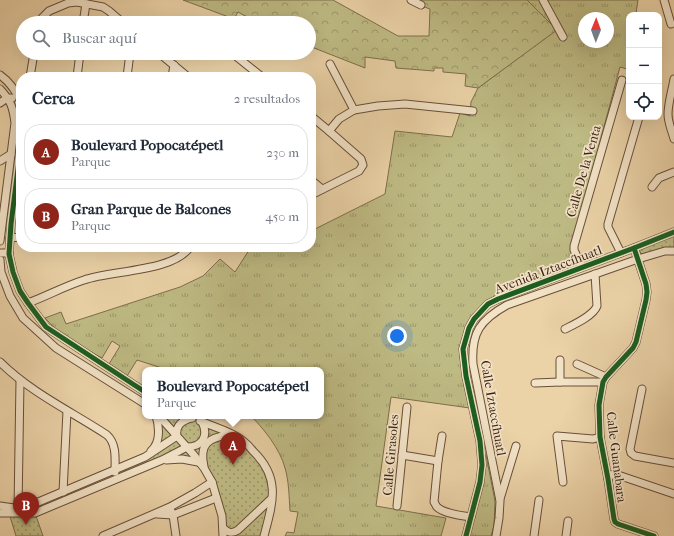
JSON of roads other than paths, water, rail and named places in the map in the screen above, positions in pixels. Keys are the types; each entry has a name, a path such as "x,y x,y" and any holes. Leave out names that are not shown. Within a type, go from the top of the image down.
{"street":[{"path":"412,0 421,5"},
{"path":"544,0 563,37"},
{"path":"664,0 671,24"},
{"path":"44,16 58,6 77,2 103,8 115,16"},
{"path":"84,16 86,4"},
{"path":"31,72 33,60"},
{"path":"78,72 79,60"},
{"path":"128,72 129,60"},
{"path":"168,60 182,72"},
{"path":"241,60 256,72"},
{"path":"330,64 354,110"},
{"path":"173,72 174,65"},
{"path":"0,75 12,86 16,92"},
{"path":"674,79 668,106 671,115 674,139"},
{"name":"Calle De la Venta","path":"582,267 574,250 574,246 622,80"},
{"path":"0,89 7,98 13,110 15,123 1,221 0,241"},
{"path":"0,103 7,98 16,99"},
{"path":"329,131 339,119 354,110 378,106 405,104 473,111"},
{"path":"316,120 361,159 363,165 359,171 316,192"},
{"path":"621,253 608,227 608,224 638,120"},
{"path":"0,161 11,154"},
{"path":"652,187 659,178 674,172"},
{"path":"316,184 322,189"},
{"path":"16,189 9,252 13,272 20,290 28,303 46,327 142,390"},
{"path":"1,221 12,224"},
{"path":"535,383 604,379 630,352 636,342 647,292 646,284 634,248 674,232"},
{"path":"10,238 16,237"},
{"name":"Avenida Iztaccíhuatl","path":"466,536 480,482 482,465 480,441 466,376 463,349 469,328 474,319 488,304 634,248"},
{"name":"Calle Iztaccíhuatl","path":"496,536 500,501 473,364 472,352 480,326 496,311 507,305 638,259 665,251 674,251"},
{"path":"0,253 9,252"},
{"path":"28,303 85,280 170,262 185,252"},
{"path":"0,260 1,272 10,296 23,318 56,348 142,402"},
{"path":"565,329 584,319 596,309 595,274"},
{"path":"560,360 560,382"},
{"path":"0,362 20,380 101,431 111,439 114,444 116,479"},
{"path":"577,364 604,379"},
{"name":"Calle Guanabara","path":"604,379 599,405 600,436 614,519 618,524 654,536"},
{"path":"18,510 20,380"},
{"path":"642,389 630,449 631,453 635,456 674,464"},
{"name":"Calle Girasoles","path":"397,506 407,407"},
{"path":"63,492 67,411"},
{"path":"145,457 155,446 157,440 158,428 156,419"},
{"path":"162,419 204,468 212,482 222,516 223,532 230,533 238,530 271,499"},
{"path":"177,436 177,428 186,419"},
{"path":"195,419 242,440 263,461 269,471 272,483 271,510 264,536"},
{"path":"0,506 35,513 162,460 187,447 198,444 203,440 205,434 205,427 202,422"},
{"path":"204,468 202,457 204,447 207,443 215,437 231,434"},
{"path":"0,513 18,510 145,457 177,436"},
{"path":"442,436 434,502 436,507 441,510 471,517"},
{"path":"563,482 557,436 593,439 600,436"},
{"path":"500,501 516,446"},
{"path":"402,456 438,461"},
{"path":"162,460 182,459 198,462"},
{"path":"608,479 611,475 616,474 674,494"},
{"path":"103,536 170,507 212,482"},
{"path":"155,514 173,515 216,498"},
{"path":"534,536 539,500"},
{"path":"170,507 173,515 176,536"},
{"path":"566,536 568,521"}],"place":[{"name":"Boulevard Popocatépetl","path":"233,465"},
{"name":"Gran Parque de Balcones","path":"26,525"}]}
